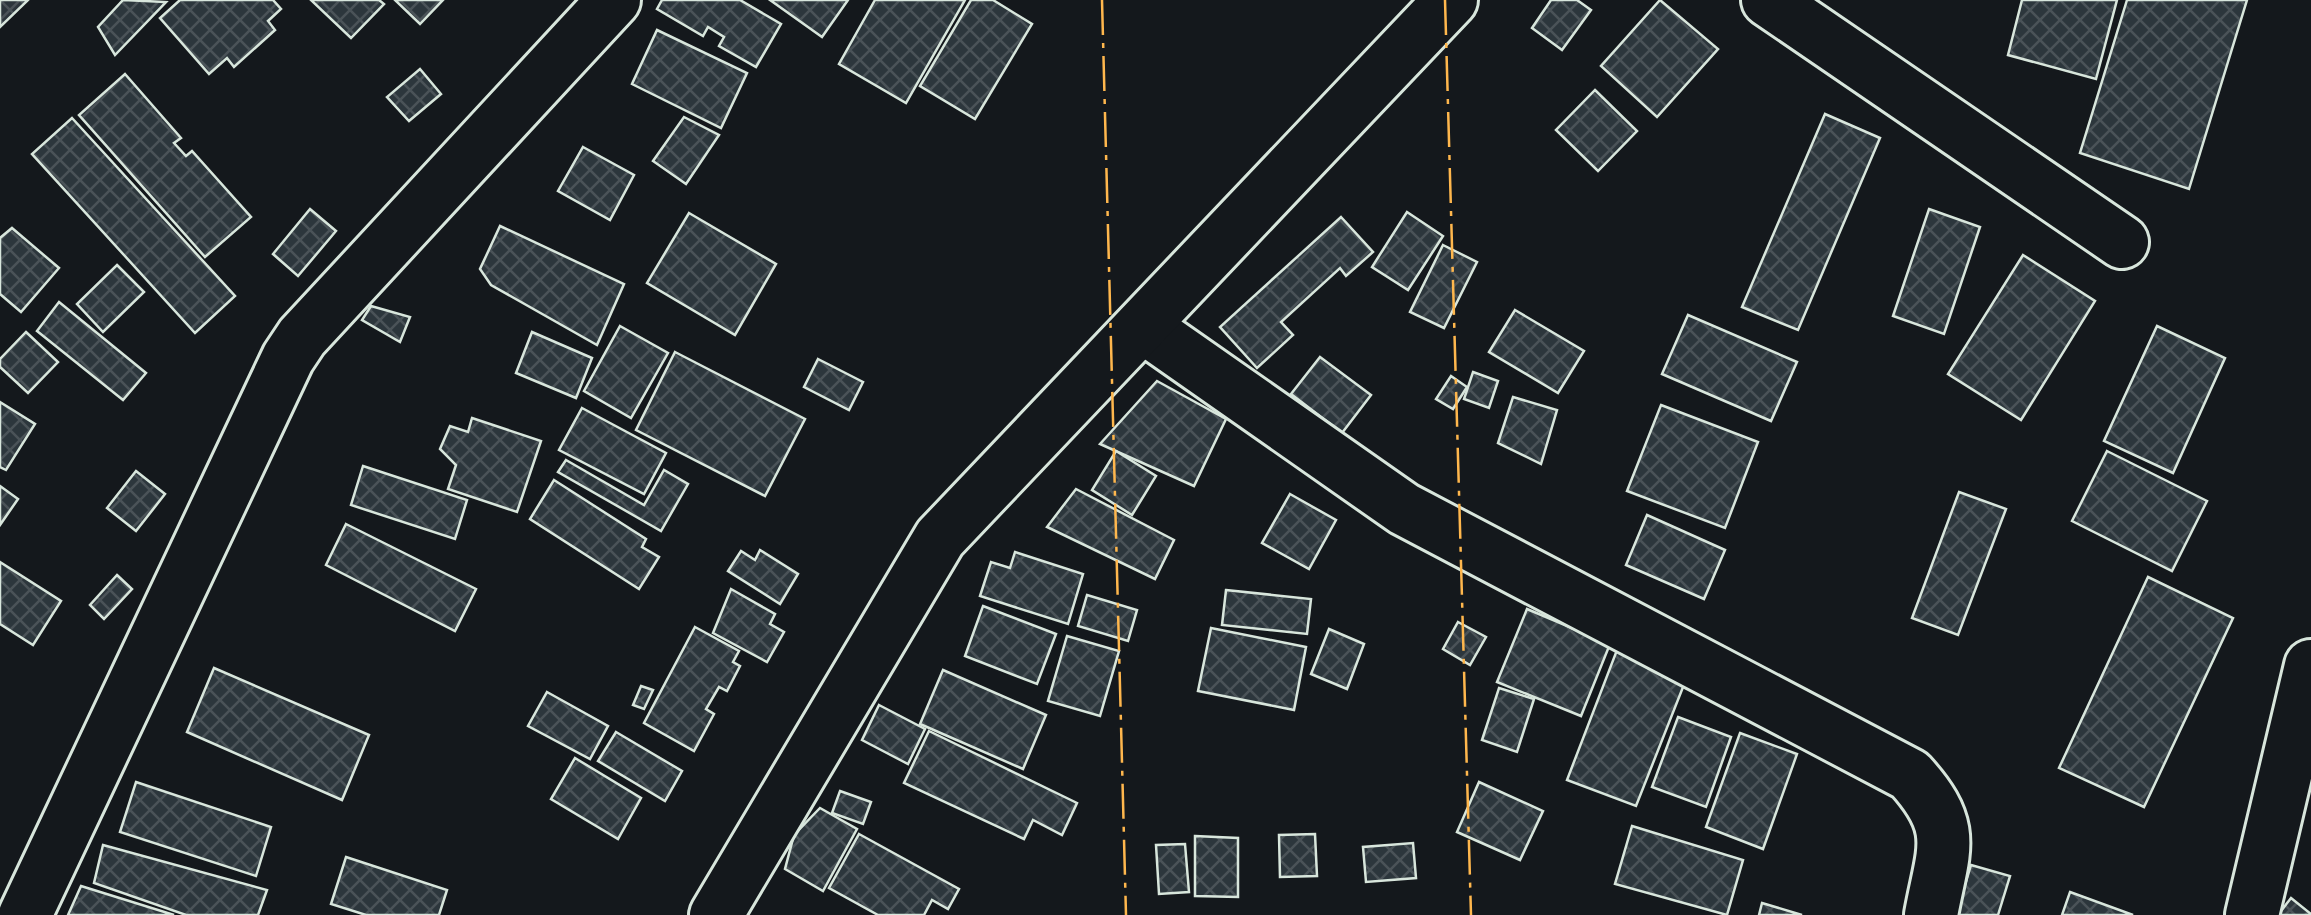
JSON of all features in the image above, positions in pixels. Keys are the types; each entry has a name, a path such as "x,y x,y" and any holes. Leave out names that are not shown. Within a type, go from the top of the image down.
{"street":[{"path":"25,915 288,358 614,0"},
{"path":"1768,0 2122,242"},
{"path":"716,915 940,538 1144,328 1430,7"},
{"path":"1144,328 1404,509 1910,775 1932,799 1946,830 1931,915"},
{"path":"2252,915 2311,666"}],"building":[{"path":"0,0 28,0 0,27"},
{"path":"123,0 166,2 115,55 98,27"},
{"path":"180,0 273,0 281,9 268,21 275,30 234,67 227,58 209,74 160,18"},
{"path":"311,0 379,0 384,4 351,38"},
{"path":"395,0 443,0 420,24"},
{"path":"662,0 740,0 781,24 756,67 719,46 724,37 708,27 703,36 657,9"},
{"path":"770,0 848,0 822,37"},
{"path":"875,0 965,0 906,103 839,64"},
{"path":"971,0 993,0 1032,24 975,119 920,86"},
{"path":"1551,0 1577,0 1591,10 1562,50 1532,28"},
{"path":"1660,0 1718,49 1657,117 1601,66"},
{"path":"2022,0 2117,0 2096,79 2008,55"},
{"path":"2127,0 2247,0 2189,189 2080,153"},
{"path":"657,30 747,73 721,128 632,84"},
{"path":"420,69 441,94 409,121 387,97"},
{"path":"125,74 181,138 174,143 186,156 192,151 251,217 205,257 79,115"},
{"path":"1595,90 1637,131 1598,171 1556,130"},
{"path":"1825,114 1880,138 1798,330 1742,307"},
{"path":"684,117 719,135 686,184 653,161"},
{"path":"72,118 235,296 195,333 32,154"},
{"path":"583,147 634,175 610,220 558,191"},
{"path":"310,209 336,231 298,276 273,254"},
{"path":"1929,209 1980,227 1944,334 1893,316"},
{"path":"1407,212 1443,236 1408,290 1372,267"},
{"path":"689,213 776,264 735,335 647,283"},
{"path":"1341,217 1373,252 1346,276 1340,268 1281,322 1293,335 1257,368 1220,327"},
{"path":"500,226 624,284 597,345 491,285 480,269"},
{"path":"12,228 59,268 21,312 0,294 0,238"},
{"path":"1443,245 1477,262 1444,328 1410,312"},
{"path":"2023,255 2095,301 2021,420 1948,374"},
{"path":"117,265 144,292 103,332 77,304"},
{"path":"59,302 146,373 123,400 37,331"},
{"path":"371,306 410,317 400,342 362,320"},
{"path":"1515,310 1584,351 1558,393 1489,352"},
{"path":"1688,315 1797,362 1771,421 1662,374"},
{"path":"620,326 668,353 631,418 584,391"},
{"path":"2157,326 2225,358 2173,473 2104,441"},
{"path":"26,332 58,362 28,393 0,367 0,359"},
{"path":"532,332 592,358 576,398 516,373"},
{"path":"675,352 805,419 765,496 636,430"},
{"path":"1320,357 1371,395 1342,433 1291,394"},
{"path":"818,359 863,382 849,410 804,387"},
{"path":"1473,372 1498,381 1489,408 1464,399"},
{"path":"1451,376 1467,387 1453,409 1436,399"},
{"path":"1157,381 1226,419 1194,486 1100,444"},
{"path":"1513,397 1557,410 1541,464 1498,443"},
{"path":"0,402 35,424 6,470 0,467"},
{"path":"1661,405 1758,442 1725,528 1627,491"},
{"path":"582,408 666,453 644,494 559,450"},
{"path":"472,418 541,441 517,512 448,489 456,465 440,449 450,426 468,432"},
{"path":"1116,451 1156,476 1132,515 1092,490"},
{"path":"2107,451 2207,501 2172,571 2072,521"},
{"path":"566,460 644,505 664,470 688,484 661,531 558,472"},
{"path":"363,466 467,500 455,539 351,505"},
{"path":"136,471 165,494 136,531 107,508"},
{"path":"554,480 646,539 642,547 659,557 639,589 530,519"},
{"path":"0,486 18,499 0,525"},
{"path":"1076,489 1174,540 1155,579 1047,527"},
{"path":"1959,492 2006,509 1958,635 1912,618"},
{"path":"1290,494 1336,520 1309,569 1262,543"},
{"path":"1647,515 1725,550 1704,599 1626,565"},
{"path":"346,524 476,589 455,631 326,565"},
{"path":"760,550 798,574 780,604 728,571 741,551 755,560"},
{"path":"1015,552 1083,574 1068,624 980,596 991,562 1010,568"},
{"path":"0,562 61,601 33,645 0,624"},
{"path":"117,575 132,589 104,619 90,605"},
{"path":"2148,577 2233,618 2144,807 2059,768"},
{"path":"731,589 775,614 770,624 784,632 767,662 713,633"},
{"path":"1226,590 1311,599 1307,634 1222,625"},
{"path":"1087,595 1137,610 1128,641 1078,626"},
{"path":"983,606 1056,634 1037,684 965,656"},
{"path":"1527,609 1610,644 1581,716 1497,682"},
{"path":"1458,622 1486,637 1470,665 1443,649"},
{"path":"695,627 739,651 733,662 740,666 727,691 719,687 706,709 714,714 694,751 644,723"},
{"path":"1211,628 1306,647 1294,710 1198,691"},
{"path":"1329,629 1364,644 1347,689 1311,674"},
{"path":"1067,636 1119,651 1100,716 1048,701"},
{"path":"1617,650 1687,677 1636,806 1567,780"},
{"path":"214,668 369,735 342,800 187,732"},
{"path":"943,670 1046,715 1023,769 920,724"},
{"path":"641,686 653,690 644,709 633,705"},
{"path":"1499,688 1534,699 1517,752 1482,740"},
{"path":"547,692 608,726 590,759 528,726"},
{"path":"879,705 925,729 908,764 862,740"},
{"path":"1678,717 1731,737 1706,807 1652,787"},
{"path":"929,731 1077,803 1062,835 1033,820 1024,839 904,783"},
{"path":"616,732 682,771 665,801 598,761"},
{"path":"1740,733 1797,754 1763,849 1706,827"},
{"path":"575,758 641,798 618,839 551,799"},
{"path":"136,782 271,827 256,876 120,832"},
{"path":"1479,782 1543,811 1520,860 1457,832"},
{"path":"840,791 871,802 863,824 832,813"},
{"path":"820,808 857,829 823,891 785,869 794,835"},
{"path":"1632,826 1743,860 1727,915 1615,884"},
{"path":"859,834 959,889 948,909 932,900 924,915 878,915 829,888"},
{"path":"1315,834 1317,876 1280,877 1279,835"},
{"path":"1195,836 1238,838 1238,897 1195,896"},
{"path":"1413,843 1416,878 1366,882 1363,847"},
{"path":"1185,844 1189,892 1159,894 1156,845"},
{"path":"103,845 267,890 258,915 186,915 94,883"},
{"path":"346,857 447,890 439,915 366,915 331,904"},
{"path":"1971,865 2010,876 1998,915 1956,915"},
{"path":"81,886 174,915 68,915"},
{"path":"2070,892 2133,915 2062,915"},
{"path":"2291,898 2311,914 2311,915 2278,915"},
{"path":"1762,903 1802,915 1759,915"}],"power":[{"path":"1102,0 1126,915"},
{"path":"1445,0 1471,915"}]}
